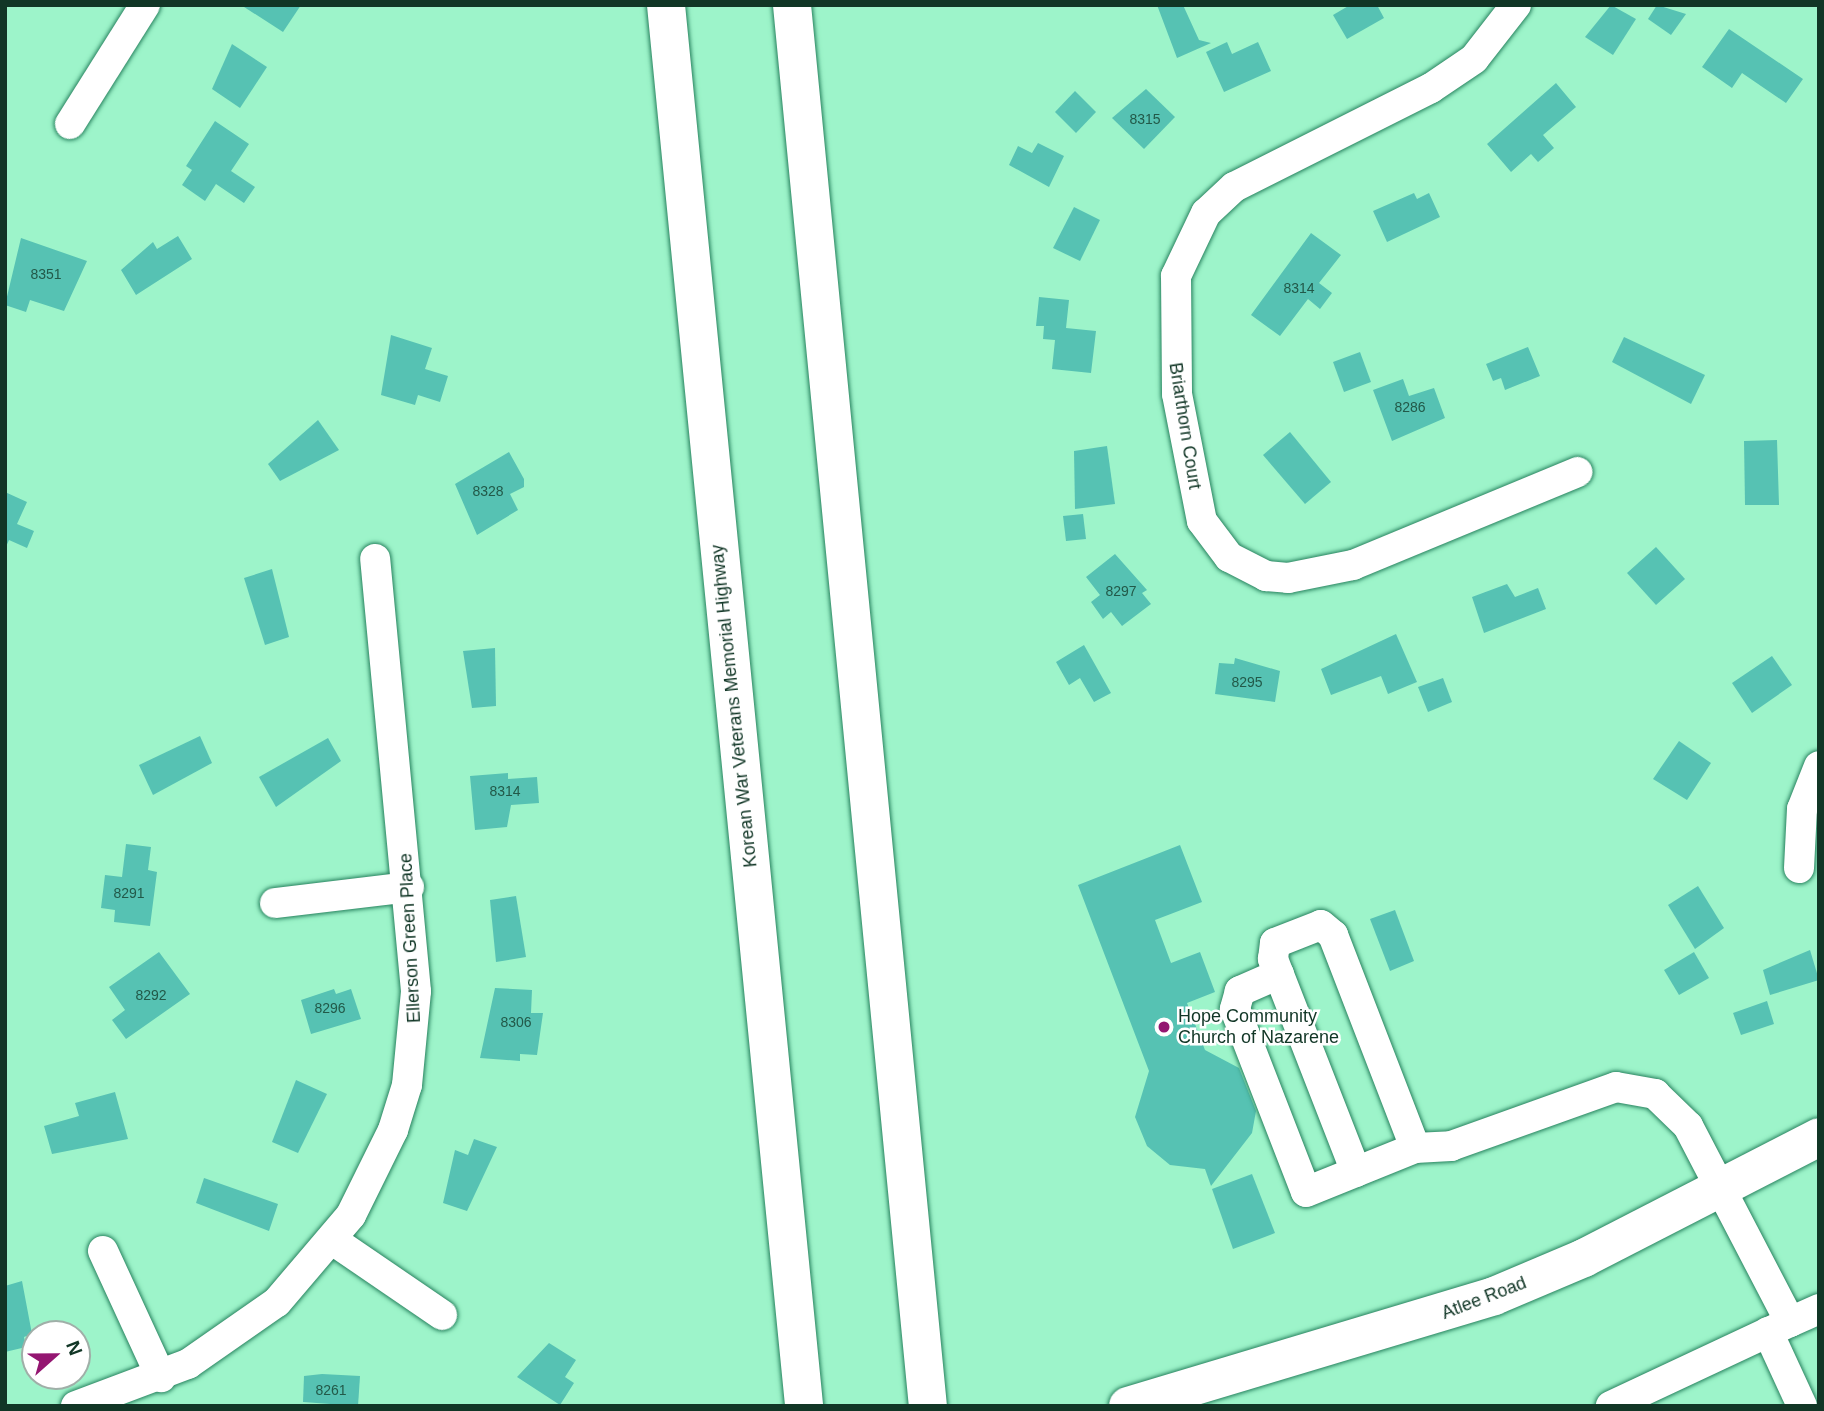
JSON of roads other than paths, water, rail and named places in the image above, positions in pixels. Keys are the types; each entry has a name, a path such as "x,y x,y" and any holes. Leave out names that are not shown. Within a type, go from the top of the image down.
{"main road":[{"name":"Korean War Veterans Memorial Highway","path":"666,5 804,1406"},
{"path":"792,5 928,1406"},
{"name":"Atlee Road","path":"1128,1406 1494,1296 1725,1189 1819,1136"}],"street":[{"path":"69,124 145,5"},
{"name":"Briarthorn Court","path":"1516,5 1474,59 1431,88 1234,187 1206,213 1177,276 1177,394 1202,521 1229,557 1266,576 1288,578 1353,565 1577,472"},
{"name":"Ellerson Green Place","path":"76,1406 161,1377 268,1310 334,1241 375,1174 407,1085 416,991 409,887 375,559"},
{"path":"1799,868 1802,809 1819,765"},
{"path":"275,903 409,887"},
{"path":"1356,1172 1279,974 1275,943 1321,925 1334,935 1415,1148"},
{"path":"1279,974 1240,990 1235,1009 1306,1192 1415,1148 1451,1146 1616,1087 1636,1087 1655,1094 1688,1126 1725,1189 1779,1327 1802,1406"},
{"path":"334,1241 442,1315"},
{"path":"103,1251 161,1377"},
{"path":"1611,1406 1819,1309"}],"place":[{"name":"Hope Community Church of Nazarene","path":"1164,1027"}]}
